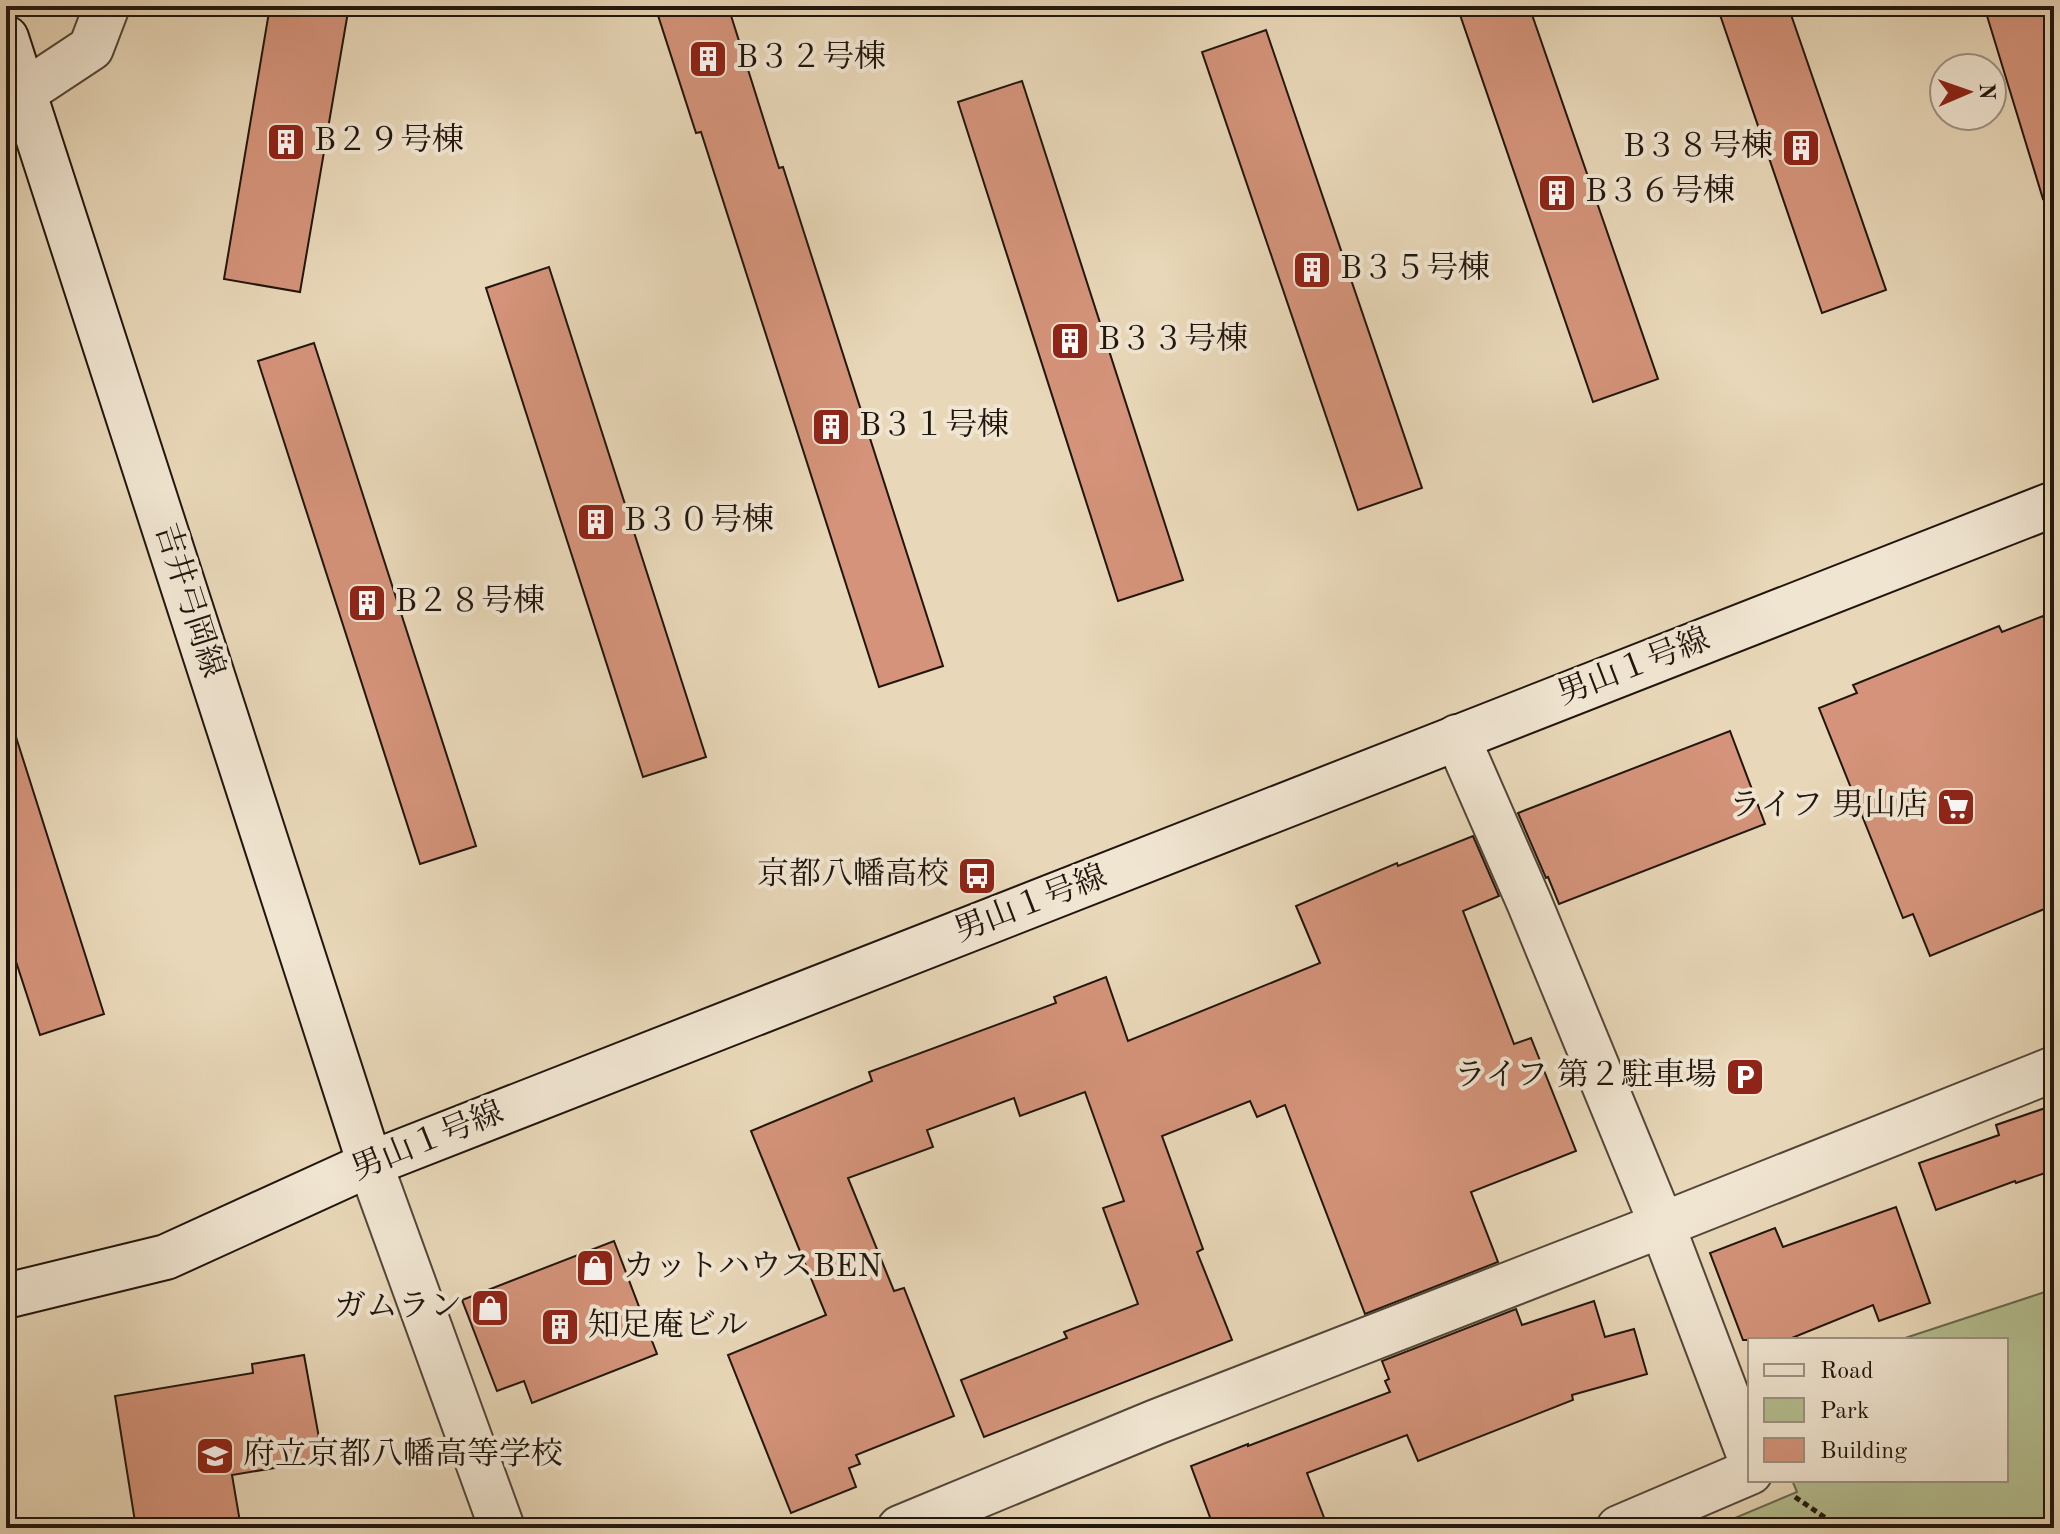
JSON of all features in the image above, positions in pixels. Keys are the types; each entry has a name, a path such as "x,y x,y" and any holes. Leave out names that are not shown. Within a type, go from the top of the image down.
{"street":[{"path":"15,95 91,48 107,6"},
{"name":"吉井弓岡線","path":"6,38 15,95 370,1164 502,1528"},
{"name":"男山１号線","path":"6,1296 166,1257 370,1164 2054,504"},
{"path":"1457,737 1529,902 1662,1225 1748,1452"},
{"path":"900,1528 1156,1422 2054,1069"},
{"path":"1619,1528 1748,1473"}],"path":[{"path":"1795,1497 1833,1523 1834,1528"}],"green space":[{"path":"2054,1289 2054,1528 1711,1528 1797,1492 1793,1482 2008,1482 2008,1338 1905,1338"}],"building":[{"name":"B２９号棟","path":"270,6 349,6 300,292 224,279"},
{"name":"B３１号棟","path":"655,6 728,6 779,168 783,167 943,666 879,687 701,132 696,133"},
{"name":"B３６号棟","path":"1457,6 1529,6 1658,379 1593,402"},
{"name":"B３８号棟","path":"1717,6 1788,6 1886,290 1822,313"},
{"path":"1984,6 2054,6 2054,197 2043,199 2008,85 2008,52 1998,52"},
{"name":"B３５号棟","path":"1266,30 1422,488 1358,510 1202,52"},
{"name":"B３３号棟","path":"1022,81 1183,580 1118,601 958,102"},
{"name":"B３０号棟","path":"549,267 706,757 643,777 486,288"},
{"name":"B２８号棟","path":"314,343 476,846 420,864 258,361"},
{"name":"ライフ 男山店","path":"2043,616 2054,644 2054,905 1930,956 1913,914 1903,918 1819,708 1857,693 1853,685 1999,626 2002,632"},
{"path":"1730,731 1765,824 1559,904 1518,813"},
{"path":"16,737 104,1014 40,1035 6,931 6,739"},
{"path":"1473,836 1499,896 1463,911 1514,1044 1531,1038 1576,1151 1471,1192 1498,1262 1365,1314 1285,1105 1257,1117 1250,1101 1162,1136 1203,1249 1197,1252 1232,1340 984,1437 961,1380 1067,1338 1064,1332 1138,1304 1103,1208 1124,1201 1085,1092 1020,1116 1014,1098 927,1130 933,1147 848,1178 894,1291 904,1288 954,1416 856,1455 860,1464 849,1468 856,1487 791,1513 728,1355 826,1315 751,1131 872,1081 869,1072 1056,1003 1054,997 1106,977 1128,1041 1320,963 1296,906 1397,863 1398,866"},
{"path":"2054,1105 2054,1170 1936,1210 1919,1163 1999,1135 1996,1125"},
{"path":"1896,1207 1930,1303 1879,1321 1873,1305 1792,1338 1743,1340 1710,1253 1775,1228 1783,1247"},
{"name":"知足庵ビル","path":"614,1241 657,1354 532,1403 524,1381 497,1391 462,1300"},
{"path":"1594,1301 1605,1337 1634,1329 1647,1374 1572,1395 1573,1400 1418,1461 1407,1435 1307,1473 1328,1528 1214,1528 1191,1466 1390,1392 1382,1361 1516,1309 1522,1325"},
{"path":"304,1355 323,1460 232,1475 241,1528 136,1528 115,1396 253,1373 252,1364"}],"place":[{"name":"B３２号棟","path":"708,59"},
{"name":"B２９号棟","path":"286,142"},
{"name":"B３８号棟","path":"1801,148"},
{"name":"B３６号棟","path":"1557,193"},
{"name":"B３５号棟","path":"1312,270"},
{"name":"B３３号棟","path":"1070,341"},
{"name":"B３１号棟","path":"831,427"},
{"name":"B３０号棟","path":"596,522"},
{"name":"B２８号棟","path":"367,603"},
{"name":"ライフ 男山店","path":"1956,807"},
{"name":"京都八幡高校","path":"977,876"},
{"name":"ライフ 第２駐車場","path":"1745,1077"},
{"name":"カットハウスBEN","path":"595,1268"},
{"name":"ガムラン","path":"490,1308"},
{"name":"知足庵ビル","path":"560,1327"},
{"name":"府立京都八幡高等学校","path":"215,1456"}]}
